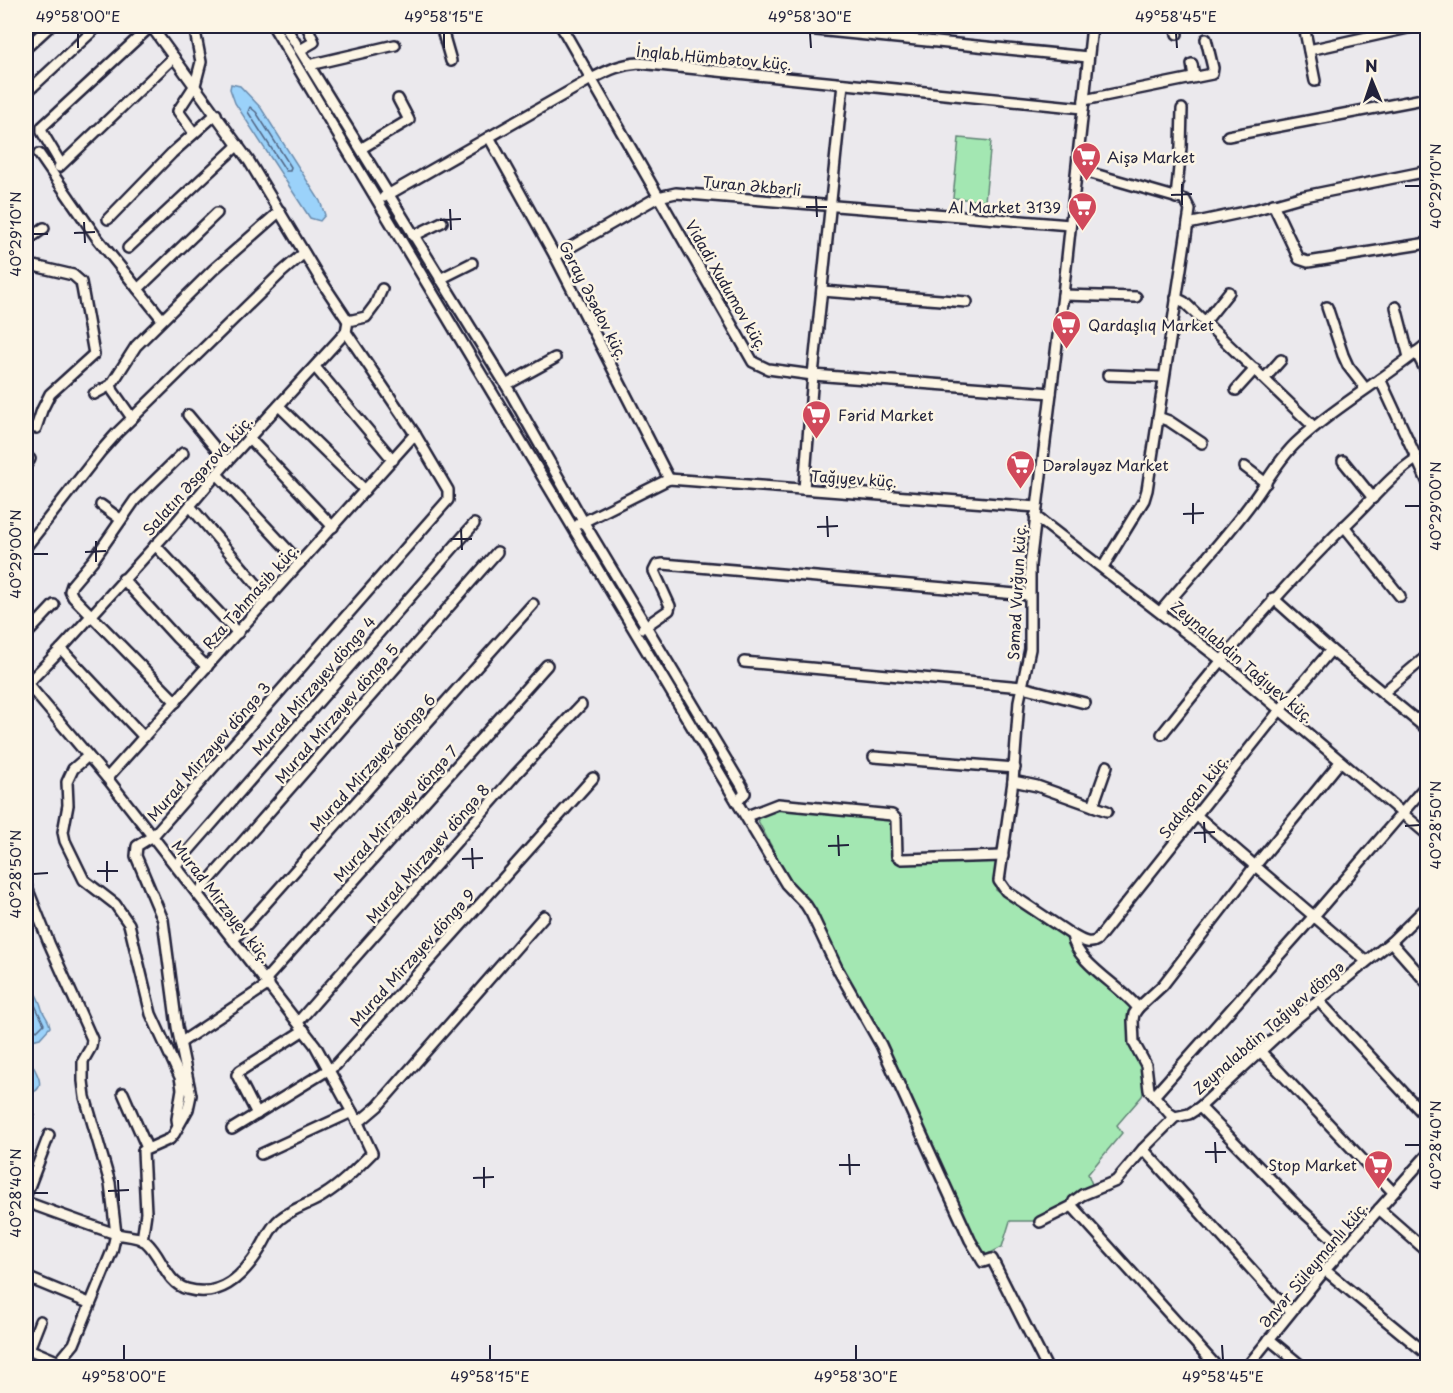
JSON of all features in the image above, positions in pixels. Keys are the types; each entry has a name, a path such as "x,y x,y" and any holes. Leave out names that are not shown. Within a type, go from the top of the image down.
{"street":[{"path":"26,48 50,26"},
{"path":"26,93 98,26"},
{"path":"61,164 42,132 42,127 151,26 238,145 348,321 346,332"},
{"path":"194,26 201,62 195,85 178,111 194,133"},
{"path":"273,26 786,884 811,913 837,968 881,1045 970,1240 983,1262 992,1259 1047,1368"},
{"path":"285,26 506,385 583,522 742,786 745,793 738,801"},
{"path":"300,50 314,42 307,26"},
{"path":"441,26 451,61"},
{"name":"Vidadi Xudumov küç.","path":"561,26 753,362 768,369 813,375 1051,393"},
{"path":"776,26 1088,57"},
{"name":"Səməd Vurğun küç.","path":"1092,26 1063,295 1036,512 1029,595 1030,649 1022,687 1015,768 999,882 1001,887 1072,934 1076,947 1083,956 1138,1008"},
{"path":"1304,26 1315,81"},
{"path":"1310,50 1417,26"},
{"path":"1192,64 1194,77 1212,74 1206,39"},
{"path":"309,65 395,45"},
{"path":"53,172 174,57"},
{"name":"İnqlab Hümbətov küç.","path":"378,201 591,79 619,66 639,63 843,84 1083,104 1194,77"},
{"path":"804,489 813,375 843,84"},
{"path":"1228,136 1428,98"},
{"path":"362,148 409,120 398,99"},
{"path":"1176,198 1182,109"},
{"path":"108,219 139,185 216,114"},
{"name":"Gəray Əsədov küç.","path":"489,137 555,256 669,479"},
{"path":"128,248 238,145"},
{"path":"39,154 97,238 162,319"},
{"path":"1077,169 1185,200 1190,210 1150,475 1144,500 1103,567"},
{"path":"1188,225 1300,196 1428,171"},
{"name":"Turan Əkbərli","path":"555,256 658,197 676,193 1071,225"},
{"path":"1273,204 1302,262 1428,243"},
{"path":"94,394 111,386 136,346 162,319 280,211"},
{"path":"138,289 217,213"},
{"path":"413,236 442,222"},
{"path":"26,241 44,228"},
{"path":"26,547 101,451 132,418 162,392 282,272 304,253"},
{"path":"26,289 28,262 73,275 81,282 94,354 50,394 36,428 26,426"},
{"path":"440,279 472,262"},
{"path":"348,321 366,316 375,305 382,289"},
{"path":"822,291 968,302"},
{"path":"1205,321 1229,292"},
{"path":"1063,295 1136,297"},
{"path":"1176,298 1184,302 1205,321 1314,427"},
{"path":"1327,307 1348,366 1365,388"},
{"path":"1396,307 1412,355 1428,375"},
{"path":"459,338 472,331"},
{"name":"Salatın Əsgərova küç.","path":"26,683 61,649 346,332"},
{"name":"Murad Mirzəyev döngə 3","path":"147,1148 170,1138 188,1110 191,1095 180,1043 163,920 136,856 137,846 153,836 448,500 448,490 415,434 346,332"},
{"path":"1161,611 1266,483 1286,452 1314,427 1428,342"},
{"path":"506,385 555,358"},
{"path":"1265,378 1281,360"},
{"path":"315,367 393,460"},
{"path":"1236,390 1255,369"},
{"path":"1108,375 1163,377"},
{"path":"1380,379 1428,483"},
{"path":"111,386 132,418"},
{"path":"279,406 365,490"},
{"path":"188,415 227,462"},
{"path":"1158,417 1169,421 1202,444"},
{"name":"Rza Təhmasib küç.","path":"107,778 415,434"},
{"path":"249,438 333,527"},
{"path":"176,702 90,615 70,591 120,519 145,489 183,453"},
{"path":"1162,734 1273,598 1344,526 1416,459"},
{"path":"1343,461 1373,498"},
{"path":"1245,467 1266,483"},
{"path":"217,474 300,563"},
{"path":"574,526 669,479"},
{"name":"Tağıyev küç.","path":"669,479 804,489 1036,512"},
{"path":"100,505 120,519"},
{"path":"190,506 269,599"},
{"name":"Zeynalabdin Tağıyev küç.","path":"1036,512 1221,660 1428,835"},
{"name":"Murad Mirzəyev döngə 4","path":"176,865 474,524"},
{"path":"1344,526 1400,596"},
{"path":"155,545 238,633"},
{"name":"Murad Mirzəyev döngə 5","path":"198,893 497,552"},
{"path":"637,633 669,610 670,606 654,571 657,565 663,564 1029,595"},
{"path":"123,579 207,667"},
{"path":"1273,598 1331,650 1428,730"},
{"name":"Murad Mirzəyev döngə 6","path":"234,939 533,604"},
{"path":"26,635 54,605"},
{"path":"61,649 144,737"},
{"name":"Sadıqcan küç.","path":"1072,934 1084,942 1091,943 1097,940 1280,710 1331,650"},
{"path":"1383,693 1428,656"},
{"path":"744,662 1022,687 1085,703"},
{"name":"Murad Mirzəyev döngə 7","path":"180,1043 267,982 547,665"},
{"name":"Murad Mirzəyev küç.","path":"26,683 107,778 304,1030 330,1070 372,1153 337,1187 282,1217 272,1226 244,1272 234,1282 218,1289 198,1291 176,1284 148,1243 142,1239"},
{"path":"676,702 687,694"},
{"name":"Murad Mirzəyev döngə 8","path":"298,1022 516,774 581,705"},
{"path":"1416,719 1428,714"},
{"path":"88,756 73,769 67,782 68,805 63,832 65,841 84,880 115,904 129,924 151,1014 180,1077 182,1089 177,1119 178,1127"},
{"path":"874,757 1015,768"},
{"path":"1175,1117 1154,1096 1147,1084 1146,1065 1134,1043 1134,1014 1163,985 1255,866 1340,762"},
{"path":"1093,806 1107,766"},
{"name":"Murad Mirzəyev döngə 9","path":"232,1129 336,1065 592,778"},
{"path":"1013,781 1037,786 1107,811"},
{"path":"1154,1096 1428,783"},
{"path":"747,816 778,804 892,815 896,819 897,856 902,859 1003,856"},
{"path":"1197,816 1366,961"},
{"path":"26,885 92,1039 91,1047 83,1061 83,1081 110,1183 116,1234 74,1344 59,1362"},
{"name":"Zeynalabdin Tağıyev döngə","path":"1040,1222 1072,1206 1074,1201 1082,1195 1116,1181 1143,1149 1175,1117 1190,1114 1200,1107 1318,1000 1391,942 1428,906"},
{"path":"358,1123 378,1106 544,916"},
{"path":"1391,942 1428,984"},
{"path":"1318,1000 1428,1119"},
{"path":"257,1114 237,1075 304,1030"},
{"path":"1261,1052 1393,1192"},
{"path":"26,1202 116,1234 142,1239 146,1213 142,1155 147,1148 123,1093"},
{"path":"1200,1107 1296,1205 1344,1249"},
{"path":"261,1154 352,1113"},
{"path":"26,1195 49,1135"},
{"path":"1143,1149 1290,1312"},
{"name":"Ənvər Süleymanlı küç.","path":"1246,1368 1325,1270 1428,1154"},
{"path":"1072,1206 1218,1368"},
{"path":"1379,1209 1428,1252"},
{"path":"1325,1270 1428,1355"},
{"path":"26,1277 89,1303"},
{"path":"40,1321 27,1349 73,1368"},
{"path":"1269,1339 1304,1368"}],"green space":[{"path":"959,138 991,141 985,201 953,198"},
{"path":"777,806 893,817 895,861 997,857 996,890 1060,929 1079,958 1132,1003 1130,1045 1144,1068 1145,1088 1142,1096 1117,1125 1122,1133 1088,1174 1093,1187 1071,1198 1068,1206 1036,1221 1010,1221 1002,1247 983,1257 880,1033 795,891 755,815"}],"water":[{"path":"231,84 240,86 261,108 320,201 325,215 320,221 310,218 235,103 230,89"},
{"path":"26,977 50,1027 40,1038 32,1040 26,1030"},
{"path":"26,1053 40,1083 39,1088 34,1092 26,1094"}],"place":[{"name":"Aişə Market","path":"1086,182"},
{"name":"Al Market 3139","path":"1082,232"},
{"name":"Qardaşlıq Market","path":"1067,350"},
{"name":"Fərid Market","path":"817,440"},
{"name":"Dərələyəz Market","path":"1021,490"},
{"name":"Stop Market","path":"1378,1190"}]}
